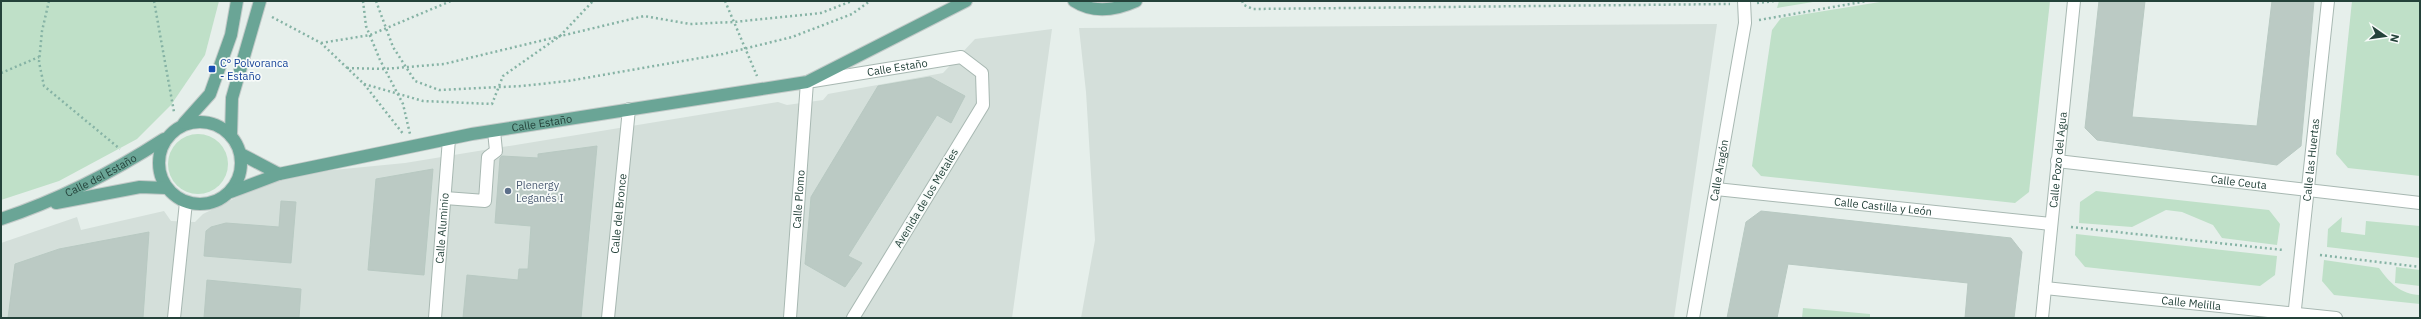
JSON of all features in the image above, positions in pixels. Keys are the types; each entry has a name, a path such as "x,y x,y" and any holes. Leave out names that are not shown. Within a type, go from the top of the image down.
{"main road":[{"path":"184,123 209,123 221,127 232,136 241,154 238,179 231,192 220,200 206,204 186,202 166,188 160,177 158,165 159,153 164,139 174,129 184,123 210,94 231,35 237,1"},
{"path":"232,136 232,98 260,1"},
{"name":"Calle Estaño","path":"231,192 279,174 412,146 629,109 807,82 966,1"},
{"path":"1074,1 1099,10 1119,8 1136,1"},
{"name":"Calle del Estaño","path":"1,219 35,207 93,181 164,139"},
{"path":"241,154 279,174"},
{"name":"Calle del Estaño","path":"35,207 124,190 152,187 166,188"}],"street":[{"name":"Calle Pozo del Agua","path":"2042,318 2074,1"},
{"name":"Calle las Huertas","path":"2295,316 2328,1"},
{"name":"Calle Aragón","path":"1693,318 1749,2"},
{"name":"Calle Estaño","path":"807,82 960,57 982,73"},
{"name":"Avenida de los Metales","path":"853,318 983,105 982,73"},
{"name":"Calle Plomo","path":"790,318 807,82"},
{"name":"Calle del Bronce","path":"608,318 629,109"},
{"path":"445,198 485,201 488,157 496,151 494,131"},
{"name":"Calle Aluminio","path":"435,318 449,139"},
{"name":"Calle Ceuta","path":"2057,161 2420,202"},
{"name":"Calle Castilla y León","path":"1716,189 2051,224"},
{"path":"174,318 186,202"},
{"name":"Calle Melilla","path":"2045,288 2295,316 2336,318"}],"path":[{"path":"49,1 42,31 39,57 44,86 131,158"},
{"path":"154,1 174,112"},
{"path":"363,1 366,26 384,69 403,104 412,146"},
{"path":"376,1 393,47 415,81 439,90 568,81 745,48 792,37 852,14 870,1"},
{"path":"321,43 370,35 451,1"},
{"path":"364,84 423,101 492,104 503,76 560,36 593,1"},
{"path":"725,1 762,89"},
{"path":"347,68 384,69 444,64 644,16 690,24 734,22 820,13 852,1"},
{"path":"1242,1 1244,5 1253,9 1729,4 1775,1"},
{"path":"1724,1 1729,4"},
{"path":"1745,23 1867,1"},
{"path":"272,17 321,43 364,84 412,146"},
{"path":"1,73 39,57"},
{"path":"2071,227 2283,250"},
{"path":"2320,255 2420,267"}],"shaded area":[{"path":"1717,24 1674,318 1081,318 1095,240 1086,92 1079,28"},
{"path":"1052,29 1012,318 1,318 1,243 77,217 81,230 164,211 171,221 195,222 203,214 282,175 405,163 778,102 787,105 823,100 828,94 943,73 975,39"}],"green space":[{"path":"3,1 219,1 205,55 171,105 137,139 59,181 1,200 1,3"},
{"path":"1779,1 1819,1 1777,8"},
{"path":"1886,1 2050,1 2029,192 2015,203 1761,176 1752,166 1772,30 1781,18"},
{"path":"2352,1 2420,1 2420,176 2348,168 2336,154"},
{"path":"198,134 215,139 223,147 228,164 223,181 215,189 198,194 181,189 173,181 168,164 173,147 181,139"},
{"path":"2096,191 2269,210 2280,224 2277,245 2222,238 2213,225 2182,212 2166,210 2132,227 2079,223 2080,202"},
{"path":"2342,217 2341,232 2365,235 2366,221 2420,226 2420,258 2327,247 2328,229"},
{"path":"2076,234 2277,256 2275,275 2260,286 2085,267 2075,255"},
{"path":"2324,260 2379,268 2396,287 2413,294 2420,295 2420,304 2334,295 2322,281"},
{"path":"2396,267 2420,270 2420,286 2395,283"},
{"path":"1803,308 1870,314 1870,318 1802,318"}],"building":[{"path":"2099,1 2145,1 2132,117 2257,126 2272,1 2314,1 2301,146 2277,165 2097,140 2085,128"},
{"path":"930,77 965,96 951,123 937,115 848,256 862,263 845,287 805,264 811,197 878,86"},
{"path":"597,146 581,318 463,318 467,275 518,280 519,269 528,269 531,226 495,223 500,158 502,156 538,158 538,154"},
{"path":"433,169 424,275 368,270 376,179"},
{"path":"281,201 296,202 291,263 204,256 206,231 211,227 226,223 279,227"},
{"path":"1761,211 2011,238 2022,252 2014,318 1965,318 1968,283 1788,264 1777,318 1727,318 1746,222"},
{"path":"149,232 143,318 8,318 15,264 59,249"},
{"path":"207,280 301,289 299,318 204,318"}],"place":[{"name":"Cº Polvoranca - Estaño","path":"212,69"},
{"name":"Plenergy Leganés I","path":"508,191"}]}
